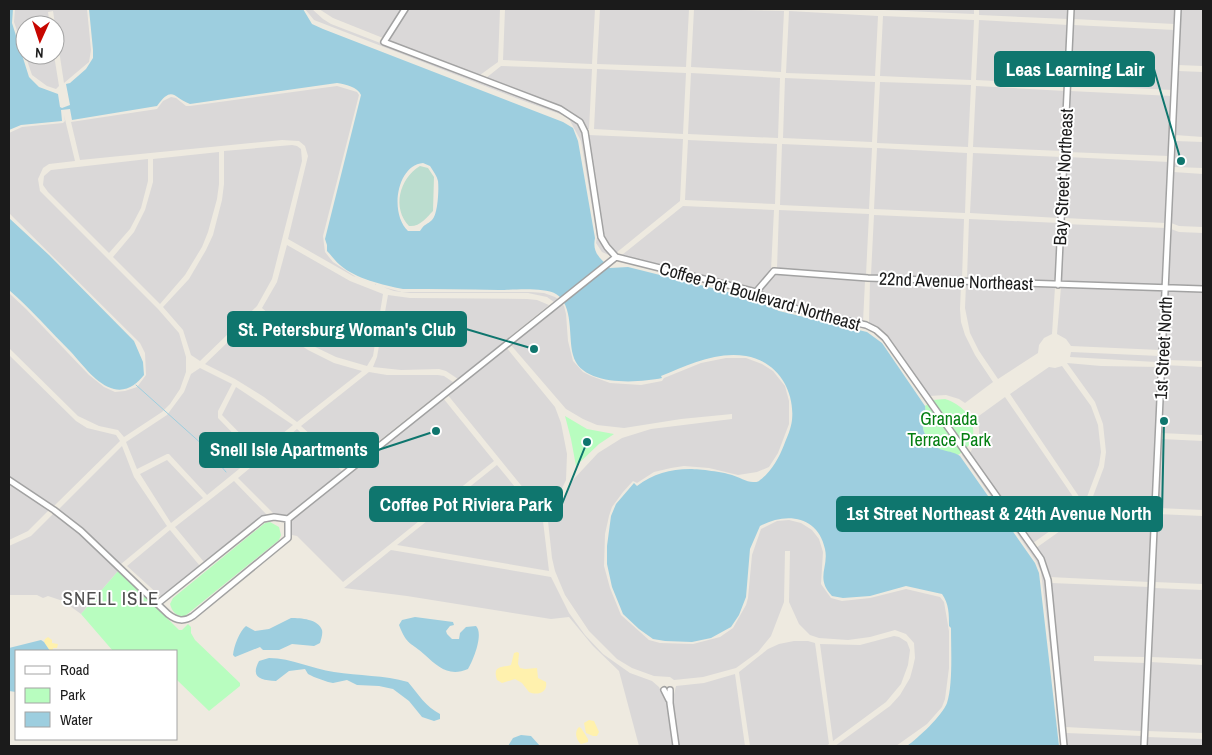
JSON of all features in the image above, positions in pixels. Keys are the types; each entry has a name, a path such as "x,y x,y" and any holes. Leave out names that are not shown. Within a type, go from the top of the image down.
{"street":[{"path":"157,604 256,524 268,518 288,519 616,257 607,247 602,237 585,132 580,122 560,109 384,42 405,9"},
{"name":"Bay Street Northeast","path":"1058,284 1071,9"},
{"name":"1st Street North","path":"1144,746 1178,9"},
{"name":"Coffee Pot Boulevard Northeast","path":"616,257 756,292 780,304 866,325 876,330 892,347 1041,559 1048,580 1064,746"},
{"name":"22nd Avenue Northeast","path":"756,292 774,272 868,278 1203,289"},
{"path":"9,480 54,510 82,532 175,619 184,620 193,616 288,538 288,519"},
{"path":"667,690 676,746"}],"shaded area":[{"path":"15,9 87,9 91,50 89,62 64,83 61,65 65,65 65,15 54,15 53,11 48,12 48,15 15,15 15,25 14,22"},
{"path":"305,9 312,9 331,24 559,112 567,116 578,124 583,135 599,237 611,256 602,252 596,243 597,237 581,141 568,117 314,20"},
{"path":"319,9 402,9 383,38 333,18"},
{"path":"408,9 500,9 498,62 480,75 388,40"},
{"path":"505,9 595,9 592,64 503,60"},
{"path":"600,9 689,9 686,67 597,64"},
{"path":"694,9 784,11 781,72 691,67"},
{"path":"974,9 974,14 883,10"},
{"path":"979,9 1069,9 1068,19 979,15"},
{"path":"1074,9 1176,9 1175,24 1073,19"},
{"path":"1181,9 1203,9 1203,66 1178,65"},
{"path":"789,11 878,16 875,76 786,73"},
{"path":"883,16 974,20 971,80 880,76"},
{"path":"979,20 1068,25 1065,85 976,80"},
{"path":"1073,25 1175,30 1172,90 1070,85"},
{"path":"28,65 56,65 59,86 56,89 47,86 32,75"},
{"path":"501,66 592,69 589,129 570,111 486,78"},
{"path":"597,69 686,73 683,134 594,129"},
{"path":"1178,71 1203,72 1203,137 1175,135"},
{"path":"691,73 780,78 778,138 688,134"},
{"path":"785,78 875,82 872,142 783,138"},
{"path":"880,82 971,85 968,147 877,143"},
{"path":"337,86 357,92 359,95 323,236 325,252 333,262 356,277 378,285 353,276 288,239 308,156 305,146 299,141 282,140 80,160 71,122 157,109 163,101 171,97 176,98 186,106 190,106"},
{"path":"976,86 1065,91 1062,151 973,147"},
{"path":"1070,91 1172,96 1169,156 1067,152"},
{"path":"64,115 75,161 49,164 43,168 38,179 40,191 158,309 179,333 186,357 186,372 180,389 170,404 162,412 124,437 118,430 99,426 78,416 9,348 9,293 89,375 104,387 115,392 125,391 137,387 146,375 145,353 140,343 9,213 9,133 22,127 63,123 65,121"},
{"path":"588,135 683,139 680,201 616,253 609,246 602,229"},
{"path":"688,140 777,144 775,204 685,200"},
{"path":"1175,141 1203,142 1203,168 1174,167"},
{"path":"782,144 872,148 869,209 780,205"},
{"path":"292,145 301,149 302,161 272,279 257,306 200,361 191,355 183,330 163,307 189,279 213,235 222,200 224,151"},
{"path":"877,148 967,153 965,213 874,209"},
{"path":"219,152 217,199 208,232 202,247 185,275 160,304 113,257 134,232 145,210 153,182 153,159"},
{"path":"973,153 1062,157 1059,218 970,213"},
{"path":"1067,157 1169,162 1166,223 1064,218"},
{"path":"148,159 148,181 141,208 130,229 109,253 43,185 44,176 51,170"},
{"path":"1173,172 1203,174 1203,227 1179,226 1171,223"},
{"path":"683,206 774,210 771,270 756,288 622,255"},
{"path":"779,210 869,214 866,275 777,269"},
{"path":"874,215 964,219 962,278 871,275"},
{"path":"969,219 1059,223 1056,282 967,279"},
{"path":"1064,224 1166,228 1163,285 1061,282"},
{"path":"1171,229 1179,232 1203,233 1203,287 1168,285"},
{"path":"287,245 350,281 383,294 373,356 367,366 336,357 311,345 284,327 262,308 277,282"},
{"path":"775,274 865,281 863,322 781,301 760,291"},
{"path":"870,281 961,284 961,322 965,335 975,355 993,382 965,403 946,395 929,396 887,336 878,327 869,323"},
{"path":"966,284 1055,287 1052,334 1044,338 1039,345 1038,353 998,379 979,351 970,333 965,308"},
{"path":"1061,287 1163,290 1160,350 1071,346 1066,339 1057,334"},
{"path":"1168,291 1203,292 1203,361 1165,360"},
{"path":"402,292 531,292 544,293 558,299 554,302 547,297 528,293"},
{"path":"388,295 410,298 527,299 537,300 549,305 458,379 439,369 401,370 373,367 377,357"},
{"path":"561,303 566,314 568,341 573,361 583,372 591,376 610,383 641,385 662,381 664,378 701,363 726,358 746,358 762,364 773,371 785,386 789,401 789,424 778,453 769,467 757,472 738,475 709,468 684,466 671,468 654,472 637,483 633,481 623,492 612,507 609,516 605,534 604,566 610,588 621,615 649,640 660,643 693,644 720,637 733,628 746,605 752,555 761,529 777,521 789,520 801,523 812,530 819,539 823,552 821,584 831,598 842,601 870,598 906,589 940,597 944,602 949,631 949,668 945,699 942,707 927,724 896,746 835,746 890,706 900,695 910,678 913,667 915,658 914,643 906,634 895,630 870,637 848,640 819,638 810,635 799,624 789,602 790,551 785,551 784,602 771,636 758,652 736,668 703,677 674,680 670,677 654,676 632,668 617,659 589,631 565,595 552,558 548,521 555,515 571,482 598,453 622,438 651,429 732,419 732,414 681,419 624,428 597,425 566,409 510,344"},
{"path":"259,312 281,332 308,350 334,363 362,371 297,422 264,397 235,379 205,364"},
{"path":"506,347 555,407 561,423 567,454 566,480 551,512 546,516 447,394"},
{"path":"1071,352 1160,356 1156,362 1070,357"},
{"path":"9,355 76,421 87,428 116,435 120,441 54,506 9,477"},
{"path":"1067,363 1101,366 1159,367 1153,508 1097,505 1092,499 1104,467 1106,452 1103,424 1095,402"},
{"path":"1164,365 1203,367 1203,435 1161,433"},
{"path":"1062,366 1091,406 1098,425 1101,452 1099,465 1087,497 1080,498 1010,394 1049,367"},
{"path":"200,368 232,384 218,411 218,418 255,456 207,495 169,454 137,469 126,442 167,415 184,392 191,374"},
{"path":"369,372 387,375 438,375 444,376 453,382 346,467 301,426"},
{"path":"236,387 293,425 259,453 222,415"},
{"path":"1005,397 1076,501 1073,508 1074,514 1033,543 970,453 979,436 976,418"},
{"path":"443,398 494,461 343,582 297,536 292,535 291,520"},
{"path":"297,429 342,471 288,516 275,515 238,478"},
{"path":"1161,439 1203,441 1203,510 1158,508"},
{"path":"122,446 134,477 167,526 121,564 83,529 58,510"},
{"path":"964,454 1039,561 1043,570 1062,746 1041,572 1036,561 962,455"},
{"path":"167,460 203,498 171,523 140,474"},
{"path":"497,465 543,521 549,571 397,545"},
{"path":"234,481 267,515 255,521 204,562 175,527"},
{"path":"9,484 49,510 28,531 9,540"},
{"path":"1097,511 1152,514 1149,582 1050,577 1043,558 1036,548 1077,519 1084,522 1092,520"},
{"path":"54,513 119,570 81,614 63,601 48,596 43,598 37,595 9,595 9,546 31,536"},
{"path":"1157,514 1203,516 1203,584 1154,582"},
{"path":"170,530 200,566 161,597 127,566"},
{"path":"391,550 551,577 569,613 585,635 603,654 630,673 652,681 659,687 667,704 673,746 639,746 619,671 593,646 569,617 551,619 344,588"},
{"path":"1051,583 1149,587 1145,657 1094,656 1094,661 1145,663 1142,731 1065,727"},
{"path":"1154,588 1203,590 1203,659 1151,657"},
{"path":"894,636 907,642 910,650 908,665 901,684 886,702 833,741 820,644 860,645"},
{"path":"794,641 815,643 829,744 826,746 750,746 739,672 768,649 779,644"},
{"path":"1150,662 1203,665 1203,733 1147,731"},
{"path":"735,674 745,746 679,746 672,703 676,686 704,683"},
{"path":"1066,733 1142,736 1141,746 1067,746"},
{"path":"1147,737 1203,739 1203,746 1146,746"}],"green space":[{"path":"420,166 428,168 434,177 433,211 420,224 409,226 401,211 399,203 400,194 407,178"},
{"name":"Granada Terrace Park","path":"945,399 962,409 972,424 972,440 967,448 958,455 942,451 934,446 926,446 922,441 927,437 923,429 925,406 933,400"},
{"path":"565,416 587,429 614,434 599,444 576,466"},
{"path":"270,522 279,527 281,535 279,540 185,616 177,615 174,612 170,604 173,598 265,523"},
{"path":"119,570 179,630 182,630 188,624 191,627 191,633 195,640 240,683 240,686 209,711 178,681 178,650 112,650 81,614"}],"sand":[{"path":"48,637 52,640 52,643 58,644 57,648 49,650 44,642"},
{"path":"514,653 519,653 518,664 520,668 537,668 538,678 546,682 544,691 536,694 529,692 522,683 515,679 502,683 497,680 497,669 511,665"},
{"path":"589,720 594,721 599,732 597,736 586,733 584,723"},
{"path":"579,727 588,739 588,742 581,744 578,740 576,734"}],"water":[{"path":"9,9 13,9 15,65 25,65 29,77 39,87 58,94 60,107 62,108 70,105 66,84 70,83 86,69 93,58 89,9 303,9 312,24 323,29 563,122 573,128 578,141 595,238 595,248 598,255 610,268 628,267 748,297 779,311 867,332 882,343 925,406 923,429 927,437 922,441 926,445 930,442 937,448 960,456 1035,563 1039,573 1059,746 907,746 935,720 947,703 951,677 951,628 949,626 946,602 942,594 906,586 870,596 843,598 832,596 824,584 826,556 821,538 808,523 799,520 790,518 780,519 760,526 750,549 746,597 739,615 731,627 711,638 692,642 653,639 639,629 623,614 612,587 607,564 611,516 616,504 634,483 637,486 656,475 676,470 711,471 728,474 750,482 759,481 768,473 777,460 790,430 792,409 787,388 782,379 767,364 757,359 735,355 724,355 702,360 661,376 662,378 652,380 625,381 598,378 587,373 578,365 573,355 568,313 562,299 556,294 544,290 528,289 403,289 370,281 346,270 327,251 325,239 361,95 354,88 337,83 190,104 170,94 162,99 157,106 72,120 70,109 61,110 62,121 21,125 9,130","holes":["423,163 430,166 436,175 438,195 434,217 420,231 408,231 402,223 399,213 399,191 402,181 407,172 414,166"]},
{"path":"9,218 49,255 134,341 143,362 144,375 135,384 119,390 102,383 9,290"},
{"path":"415,617 453,622 454,625 450,626 446,631 452,639 459,639 460,633 466,627 476,626 479,635 478,641 475,654 468,669 455,672 444,670 410,643 404,637 399,625 402,620"},
{"path":"291,618 317,623 322,630 320,643 314,646 292,644 279,650 263,650 260,647 235,657 233,655 237,639 246,626 255,631 269,629"},
{"path":"41,640 49,650 15,650 15,692 9,691 9,648"},
{"path":"277,658 334,672 390,678 408,682 426,704 440,714 440,719 434,721 422,717 409,701 393,689 357,685 347,680 333,683 328,682 308,674 305,669 289,671 276,681 262,679 256,675 259,661"},
{"path":"521,735 531,736 540,746 508,746 513,738"}],"waterway":[{"path":"136,385 204,446 226,472"}],"place":[{"name":"Leas Learning Lair","path":"1181,161"},
{"name":"St. Petersburg Woman's Club","path":"534,349"},
{"name":"1st Street Northeast & 24th Avenue North","path":"1164,421"},
{"name":"Snell Isle Apartments","path":"436,431"},
{"name":"Coffee Pot Riviera Park","path":"587,442"}],"district":[{"name":"SNELL ISLE","path":"111,598"}]}
